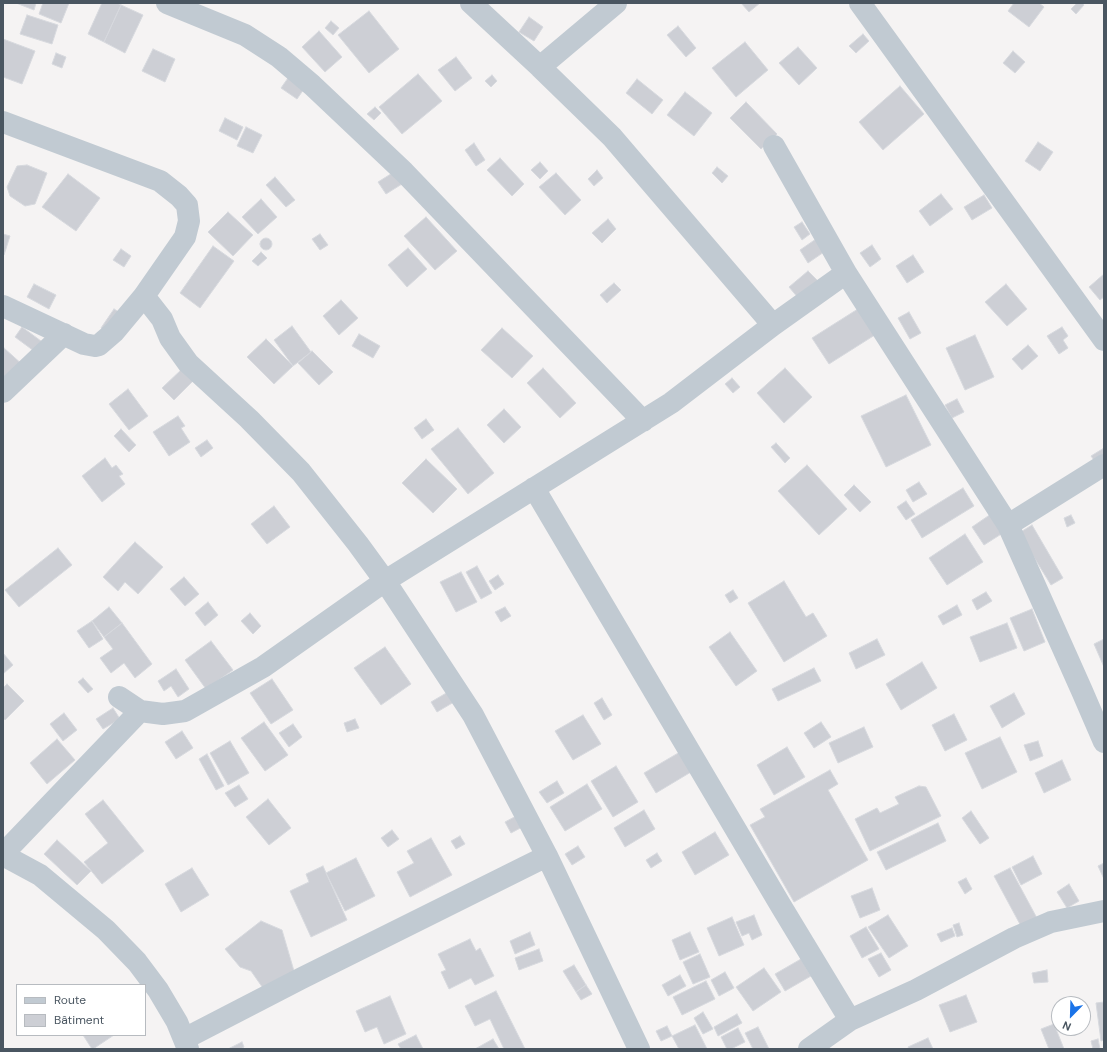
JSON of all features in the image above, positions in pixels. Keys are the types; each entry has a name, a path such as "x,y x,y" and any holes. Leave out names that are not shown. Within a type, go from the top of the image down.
{"street":[{"path":"167,3 245,35 279,57 312,85 404,172 643,421"},
{"path":"470,3 540,66 612,137 773,325"},
{"path":"540,66 616,3"},
{"path":"860,3 1104,340"},
{"path":"3,122 160,181 179,196 187,205 190,221 185,237 144,296 114,332 99,345 94,346 84,344 3,306"},
{"path":"774,146 846,273 1008,525 1104,742"},
{"path":"120,697 140,711 163,714 185,712 263,667 385,581 671,403 773,325 846,273"},
{"path":"144,296 162,319 170,338 188,363 249,419 301,472 358,544 385,581 474,715 547,856 639,1049"},
{"path":"3,392 64,334"},
{"path":"1008,525 1104,465"},
{"path":"534,488 850,1020"},
{"path":"140,711 3,854 40,875 106,930 137,962 158,990 177,1022 186,1044 302,978 547,856"},
{"path":"809,1049 850,1020 916,990 1020,935 1051,922 1104,911"}],"building":[{"path":"16,3 36,3 34,10"},
{"path":"43,3 69,3 61,23 39,14"},
{"path":"102,3 117,3 121,5 104,42 88,34"},
{"path":"741,3 760,3 749,12"},
{"path":"1014,3 1039,3 1044,7 1029,27 1008,11"},
{"path":"1077,3 1082,3 1084,5 1076,14 1071,9"},
{"path":"121,5 143,15 125,53 104,42"},
{"path":"369,11 399,49 369,73 338,35"},
{"path":"27,15 58,25 52,44 20,34"},
{"path":"529,17 543,27 534,41 519,32"},
{"path":"331,21 339,28 333,35 325,28"},
{"path":"678,26 696,48 686,57 667,35"},
{"path":"319,31 342,57 325,72 302,47"},
{"path":"863,34 869,41 856,53 849,46"},
{"path":"3,39 35,51 22,84 3,77"},
{"path":"745,42 768,70 736,97 712,68"},
{"path":"798,47 817,68 799,85 779,63"},
{"path":"153,49 175,59 165,82 142,71"},
{"path":"1013,51 1025,62 1015,73 1003,63"},
{"path":"56,53 66,57 62,68 52,64"},
{"path":"456,57 472,78 455,91 438,70"},
{"path":"418,74 442,101 402,134 379,107"},
{"path":"492,75 497,81 491,87 485,81"},
{"path":"288,78 304,89 297,99 281,88"},
{"path":"637,79 663,100 652,114 626,93"},
{"path":"900,86 924,114 883,150 859,122"},
{"path":"685,92 712,113 694,136 667,115"},
{"path":"746,102 777,134 761,149 730,118"},
{"path":"375,107 381,113 374,120 367,114"},
{"path":"225,118 243,127 237,140 219,131"},
{"path":"246,127 262,135 253,153 237,146"},
{"path":"1038,142 1053,152 1040,171 1025,161"},
{"path":"474,143 485,160 476,166 465,150"},
{"path":"500,158 524,184 512,196 487,170"},
{"path":"540,162 548,171 540,179 531,170"},
{"path":"27,165 47,173 35,204 25,206 10,196 7,187 17,166"},
{"path":"717,167 728,176 722,183 712,173"},
{"path":"597,170 603,178 594,186 588,179"},
{"path":"394,172 402,184 386,194 378,182"},
{"path":"556,173 581,200 565,215 539,187"},
{"path":"68,174 100,198 76,231 42,207"},
{"path":"275,177 295,200 286,207 266,185"},
{"path":"941,194 953,209 930,226 919,211"},
{"path":"984,195 992,208 972,220 964,207"},
{"path":"261,199 277,217 258,234 242,217"},
{"path":"228,212 253,235 233,256 208,232"},
{"path":"426,217 457,251 435,270 404,236"},
{"path":"608,219 616,229 602,243 592,233"},
{"path":"802,222 810,234 802,240 794,227"},
{"path":"3,234 10,236 4,255 3,255"},
{"path":"320,234 328,245 320,250 312,239"},
{"path":"264,238 268,238 272,244 268,250 264,250 260,246 260,242"},
{"path":"816,239 824,252 808,263 800,250"},
{"path":"872,245 881,259 870,267 860,253"},
{"path":"213,246 234,261 200,308 180,293"},
{"path":"408,248 427,269 407,287 388,265"},
{"path":"121,249 131,256 124,267 113,260"},
{"path":"261,252 267,258 258,266 252,261"},
{"path":"913,255 924,272 907,283 896,266"},
{"path":"808,271 819,282 799,299 789,287"},
{"path":"1104,274 1104,297 1100,300 1089,287"},
{"path":"614,283 621,290 607,303 600,295"},
{"path":"34,284 56,295 49,309 27,297"},
{"path":"1006,284 1027,309 1007,326 985,302"},
{"path":"341,300 358,318 339,335 323,316"},
{"path":"861,307 878,333 829,364 812,338"},
{"path":"114,309 122,314 109,333 101,328"},
{"path":"909,312 921,333 910,339 898,318"},
{"path":"292,326 311,352 293,366 274,340"},
{"path":"22,327 41,341 34,351 15,337"},
{"path":"1062,327 1068,336 1063,340 1068,348 1059,354 1047,336"},
{"path":"502,328 533,356 512,378 481,350"},
{"path":"359,334 380,346 373,358 352,346"},
{"path":"975,335 994,377 965,390 946,348"},
{"path":"266,339 293,366 274,384 247,357"},
{"path":"1028,345 1038,356 1022,370 1012,359"},
{"path":"4,348 24,366 3,390 3,349"},
{"path":"312,351 333,372 319,385 298,363"},
{"path":"543,368 576,403 560,418 527,383"},
{"path":"785,368 812,397 784,423 757,393"},
{"path":"182,369 193,381 174,400 162,388"},
{"path":"732,378 740,387 733,393 725,384"},
{"path":"128,389 148,416 129,430 109,404"},
{"path":"906,395 931,445 886,467 861,416"},
{"path":"957,399 964,412 952,418 945,405"},
{"path":"504,409 521,427 504,443 487,425"},
{"path":"178,416 185,426 181,428 190,442 169,456 153,432"},
{"path":"426,419 434,430 422,439 414,428"},
{"path":"458,428 494,473 468,494 431,449"},
{"path":"121,429 136,445 129,452 114,436"},
{"path":"207,440 213,448 201,457 195,448"},
{"path":"776,443 790,458 785,463 771,447"},
{"path":"1104,448 1104,463 1098,466 1091,456"},
{"path":"105,458 112,468 116,465 123,474 119,476 125,484 102,502 82,476"},
{"path":"426,459 457,489 433,513 402,483"},
{"path":"807,465 847,509 819,535 778,491"},
{"path":"919,482 927,494 913,502 906,490"},
{"path":"854,485 871,502 860,512 844,495"},
{"path":"963,488 974,506 922,538 911,520"},
{"path":"906,501 915,514 906,520 897,507"},
{"path":"274,506 290,527 267,544 251,524"},
{"path":"994,512 1006,531 984,545 972,527"},
{"path":"1071,515 1075,523 1067,527 1064,518"},
{"path":"1032,525 1063,578 1051,585 1019,533"},
{"path":"965,534 983,562 947,585 929,558"},
{"path":"135,542 163,567 138,594 125,582 118,591 103,577"},
{"path":"58,548 72,565 19,607 5,590"},
{"path":"477,566 492,593 481,599 466,572"},
{"path":"461,572 477,602 456,612 440,582"},
{"path":"498,575 504,584 495,590 489,581"},
{"path":"184,577 199,594 185,606 170,589"},
{"path":"784,581 806,617 813,613 827,636 784,662 748,603"},
{"path":"733,590 738,598 730,603 725,595"},
{"path":"986,592 992,601 977,610 972,600"},
{"path":"208,602 218,615 205,626 195,613"},
{"path":"957,605 962,615 943,625 938,616"},
{"path":"109,607 122,623 104,637 92,621"},
{"path":"505,607 511,616 501,622 495,612"},
{"path":"1032,609 1045,642 1024,651 1010,618"},
{"path":"250,613 261,626 253,634 241,621"},
{"path":"92,621 103,639 89,648 77,631"},
{"path":"122,623 152,664 135,678 124,663 111,673 100,658 113,649 104,637"},
{"path":"1007,623 1017,648 980,662 970,637"},
{"path":"730,632 757,671 736,686 709,647"},
{"path":"877,639 885,655 856,669 849,653"},
{"path":"1104,639 1104,667 1094,644"},
{"path":"211,641 233,670 206,689 185,660"},
{"path":"385,647 411,684 381,705 354,668"},
{"path":"3,653 13,665 3,674"},
{"path":"922,662 937,688 901,710 886,684"},
{"path":"814,668 821,681 778,701 772,689"},
{"path":"176,669 189,689 178,697 171,686 164,691 158,681"},
{"path":"83,678 93,689 88,693 78,682"},
{"path":"272,679 293,710 271,724 250,693"},
{"path":"7,684 24,701 5,720 3,718 3,688"},
{"path":"448,692 454,702 437,712 431,702"},
{"path":"1014,693 1025,714 1002,728 990,706"},
{"path":"602,698 612,715 604,720 594,703"},
{"path":"113,708 120,719 103,729 96,719"},
{"path":"64,713 77,730 63,741 50,724"},
{"path":"954,714 967,740 945,751 932,725"},
{"path":"583,715 601,744 573,760 555,731"},
{"path":"355,719 359,728 347,732 344,723"},
{"path":"264,722 288,755 265,771 241,738"},
{"path":"821,722 831,737 814,748 804,733"},
{"path":"293,724 302,737 289,747 279,733"},
{"path":"864,727 873,747 838,763 829,743"},
{"path":"182,731 193,748 176,759 165,742"},
{"path":"1000,737 1017,772 982,789 965,753"},
{"path":"57,739 75,760 47,784 30,763"},
{"path":"230,741 249,773 228,785 210,753"},
{"path":"1038,741 1043,756 1030,761 1024,745"},
{"path":"787,747 805,777 774,795 757,765"},
{"path":"680,752 691,772 656,793 644,773"},
{"path":"207,754 224,786 216,790 199,759"},
{"path":"1062,760 1071,780 1044,793 1035,773"},
{"path":"616,766 638,802 613,817 591,781"},
{"path":"830,770 838,784 828,790 868,860 794,902 750,825 765,817 760,809"},
{"path":"557,781 564,793 547,803 539,792"},
{"path":"587,784 602,809 565,831 550,807"},
{"path":"239,785 248,799 235,807 225,793"},
{"path":"919,786 926,787 941,816 870,851 855,819 877,808 880,813 899,804 895,797"},
{"path":"268,799 291,828 269,845 246,817"},
{"path":"103,800 144,851 102,884 84,862 108,843 85,814"},
{"path":"644,810 655,829 625,847 614,828"},
{"path":"971,811 989,838 980,844 962,818"},
{"path":"520,814 526,825 511,833 505,822"},
{"path":"938,823 946,841 886,870 877,852"},
{"path":"392,830 399,839 388,847 381,838"},
{"path":"715,832 729,855 695,875 682,852"},
{"path":"460,836 465,844 456,849 451,841"},
{"path":"431,838 452,875 410,897 397,872 414,863 407,851"},
{"path":"57,840 91,871 77,885 44,854"},
{"path":"578,846 585,857 572,865 565,854"},
{"path":"657,853 662,861 651,868 646,860"},
{"path":"1033,856 1042,874 1021,885 1012,867"},
{"path":"356,858 375,896 345,911 326,873"},
{"path":"1104,863 1104,879 1098,866"},
{"path":"323,866 347,920 311,937 290,891 309,882 306,874"},
{"path":"192,868 209,895 181,912 165,884"},
{"path":"1010,868 1038,920 1022,928 994,876"},
{"path":"966,878 972,889 965,894 958,882"},
{"path":"1069,884 1079,901 1067,908 1057,892"},
{"path":"872,888 880,910 860,918 851,896"},
{"path":"754,915 762,935 752,940 749,933 742,936 736,922"},
{"path":"888,915 908,946 889,958 868,927"},
{"path":"732,917 744,945 719,956 707,928"},
{"path":"261,921 282,930 294,971 265,991 251,971 240,967 225,949"},
{"path":"959,923 963,935 957,937 953,925"},
{"path":"866,927 879,949 862,958 850,936"},
{"path":"952,928 955,936 941,942 937,934"},
{"path":"530,932 535,945 515,954 510,941"},
{"path":"690,932 699,952 680,960 672,940"},
{"path":"470,939 476,951 480,948 494,976 475,985 471,978 449,989 441,972 446,970 438,954"},
{"path":"539,949 543,961 519,970 515,958"},
{"path":"881,953 891,970 879,977 868,959"},
{"path":"700,954 710,977 693,984 683,962"},
{"path":"801,959 811,976 785,991 775,974"},
{"path":"574,965 586,985 576,992 563,971"},
{"path":"764,968 781,992 753,1011 736,987"},
{"path":"1047,970 1048,982 1034,983 1032,973"},
{"path":"725,972 734,988 719,996 711,980"},
{"path":"680,975 686,986 668,996 662,985"},
{"path":"706,981 715,999 682,1015 673,997"},
{"path":"586,985 592,994 581,1000 576,992"},
{"path":"496,991 525,1049 504,1049 490,1019 475,1026 465,1006"},
{"path":"966,995 977,1022 950,1032 939,1005"},
{"path":"390,996 406,1034 384,1044 377,1027 365,1032 356,1011"},
{"path":"1104,1002 1104,1040 1101,1041 1096,1003"},
{"path":"703,1012 713,1029 703,1034 694,1018"},
{"path":"737,1014 742,1023 718,1036 714,1027"},
{"path":"695,1025 707,1049 679,1049 672,1036"},
{"path":"1051,1025 1051,1036 1059,1036 1064,1049 1049,1049 1041,1029"},
{"path":"667,1026 672,1036 661,1041 656,1031"},
{"path":"758,1027 769,1049 753,1049 745,1033"},
{"path":"738,1028 745,1042 731,1049 727,1049 721,1037"},
{"path":"416,1035 423,1049 401,1049 398,1044"},
{"path":"84,1036 112,1036 93,1049"},
{"path":"928,1038 933,1049 909,1049 908,1047"},
{"path":"493,1039 499,1049 475,1049"},
{"path":"1098,1039 1100,1049 1093,1049 1091,1041"},
{"path":"242,1042 244,1047 241,1049 228,1049"}]}
